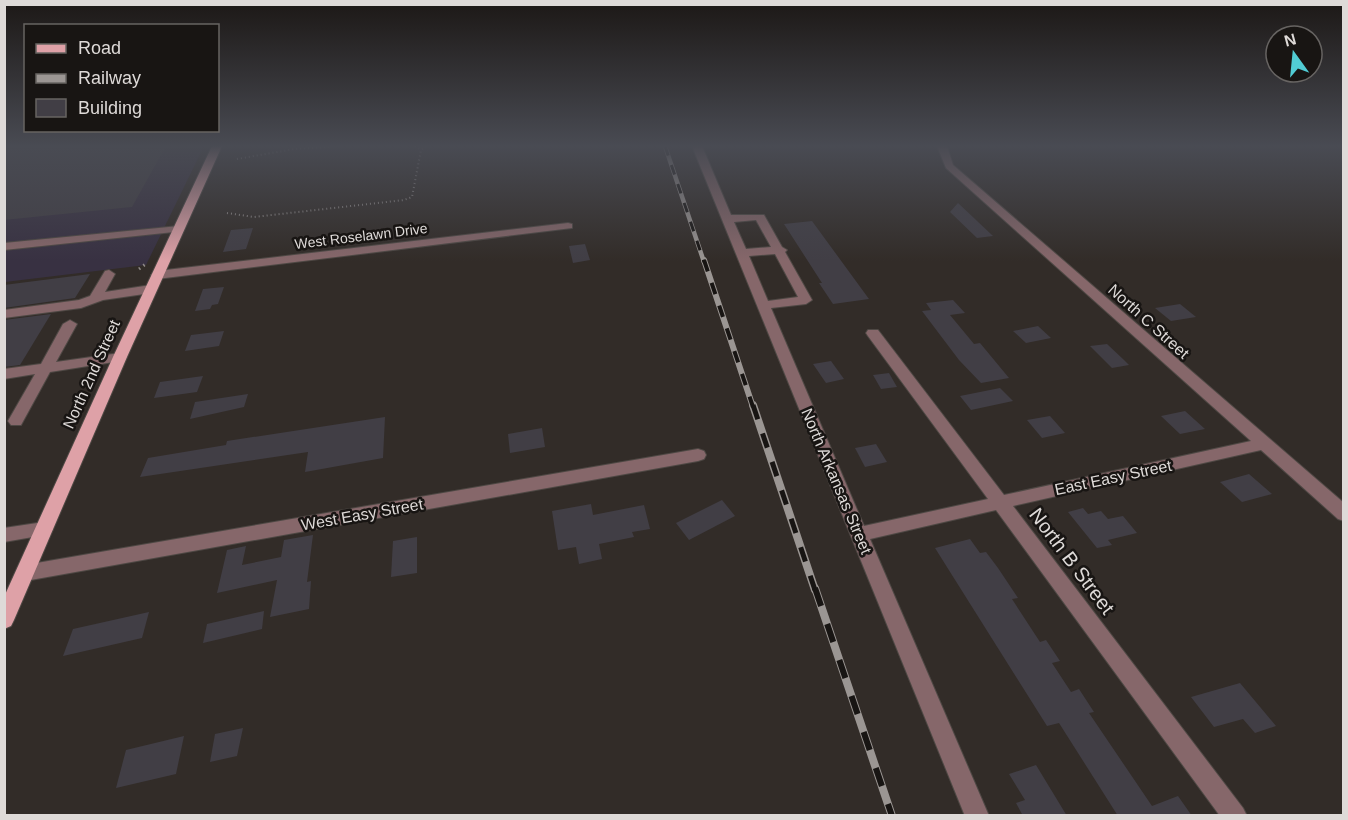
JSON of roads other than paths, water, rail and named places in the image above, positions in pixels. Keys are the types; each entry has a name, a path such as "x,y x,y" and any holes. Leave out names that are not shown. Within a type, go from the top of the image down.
{"main road":[{"name":"North 2nd Street","path":"4,620 120,357 199,184"}],"street":[{"name":"North Arkansas Street","path":"712,184 977,816"},
{"name":"North C Street","path":"970,184 1344,514"},
{"path":"726,219 760,217 781,250 806,300 763,305"},
{"name":"West Roselawn Drive","path":"157,275 568,226"},
{"path":"4,247 179,229"},
{"path":"741,254 781,250"},
{"path":"95,299 109,274"},
{"path":"4,314 81,304 95,299 151,289"},
{"path":"16,421 69,324"},
{"name":"North B Street","path":"873,333 1235,816"},
{"path":"4,374 120,357"},
{"name":"East Easy Street","path":"859,534 1262,444"},
{"name":"West Easy Street","path":"26,573 698,455"},
{"path":"4,535 44,529"}],"railway":[{"path":"678,184 704,262"},
{"path":"704,260 753,407"},
{"path":"753,405 815,590"},
{"path":"815,588 892,816"}]}
